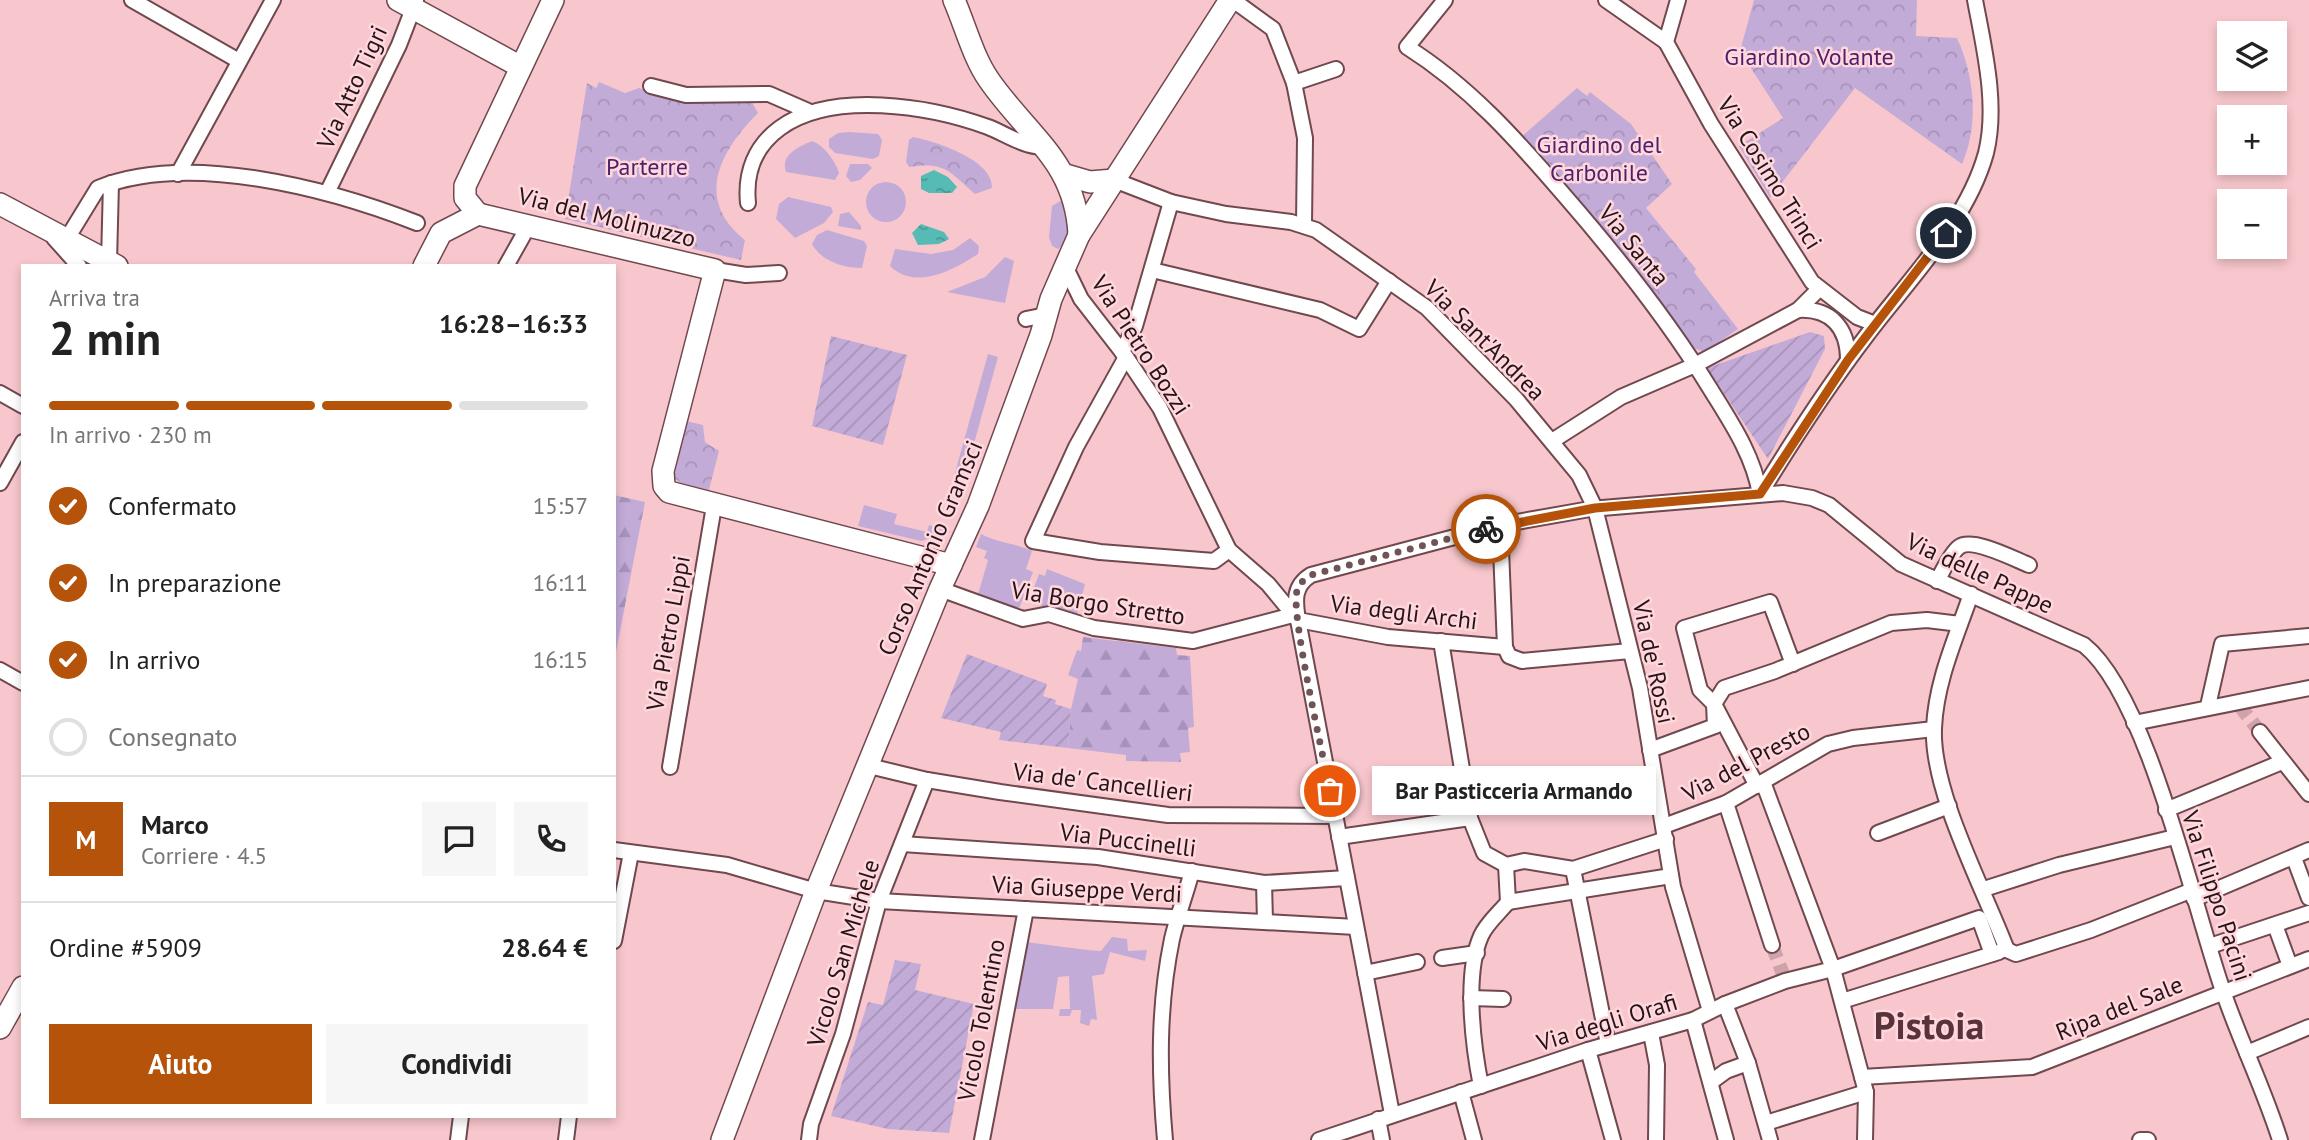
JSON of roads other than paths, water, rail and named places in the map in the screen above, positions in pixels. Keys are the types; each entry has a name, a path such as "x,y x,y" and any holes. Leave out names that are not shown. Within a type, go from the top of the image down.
{"street":[{"path":"132,0 239,61"},
{"path":"178,174 272,0"},
{"path":"425,264 441,233 478,214 464,198 464,190 554,0"},
{"path":"954,0 987,78 1066,176 1076,202 1079,235"},
{"path":"1232,0 1273,29 1294,83 1305,138 1304,225"},
{"name":"Corso Antonio Gramsci","path":"722,1140 816,891 940,589 978,506 1036,317 1066,268 1079,235 1232,0"},
{"name":"Via Santa","path":"1445,0 1407,47 1465,89 1528,153 1625,266 1695,365 1748,453 1760,494"},
{"name":"Via Cosimo Trinci","path":"1606,0 1666,42 1711,124 1818,290"},
{"path":"1666,42 1678,0"},
{"path":"1760,494 1848,360 1946,233 1986,154 1990,102 1975,0"},
{"path":"409,3 521,67"},
{"name":"Via Atto Tigri","path":"327,193 399,45 409,3"},
{"path":"1294,83 1336,68"},
{"path":"651,86 681,94 769,94 808,111"},
{"path":"748,203 750,171 760,148 781,127 808,111 848,104 900,108 972,123 1026,145 1043,147"},
{"path":"68,237 94,191 111,183 178,174 266,180 327,193 417,223"},
{"path":"1066,176 1090,182 1114,180"},
{"name":"Via Sant'Andrea","path":"1114,180 1171,202 1213,212 1304,225 1390,281 1427,308 1552,441 1578,475 1595,508"},
{"path":"111,183 113,264"},
{"path":"1171,202 1135,326 1124,354 1076,447 1033,541 1100,552 1214,561 1228,550 1268,584 1295,617 1365,973 1385,1117 1382,1140"},
{"path":"0,204 68,237 113,264"},
{"name":"Via del Molinuzzo","path":"478,214 720,272"},
{"path":"41,224 77,264"},
{"path":"507,264 529,225"},
{"name":"Via Pietro Bozzi","path":"1066,268 1081,299 1124,354 1160,408 1228,550"},
{"path":"1152,270 1320,310 1359,329 1390,281"},
{"path":"779,273 720,272 663,476 669,492 714,506 951,565"},
{"path":"1552,441 1622,397 1695,365 1798,310 1818,290 1857,317 1875,324"},
{"path":"1798,310 1819,310 1834,322 1846,336 1848,360"},
{"path":"0,393 21,405"},
{"path":"0,483 21,446"},
{"name":"Via delle Pappe","path":"1295,617 1295,602 1302,581 1311,575 1500,525 1595,508 1760,494 1797,494 1821,501 1836,510 1888,556 1937,581 2084,645 2106,668"},
{"name":"Via Pietro Lippi","path":"670,767 714,506"},
{"name":"Via de' Rossi","path":"1595,508 1630,651 1671,876 1710,1012"},
{"path":"1500,525 1505,647"},
{"path":"1937,581 1956,550 1966,544 1978,545 2029,565"},
{"name":"Via Borgo Stretto","path":"940,589 1023,619 1049,614 1094,628 1193,641 1295,617"},
{"path":"1971,594 1942,673 1934,729 1935,752 1949,806 2007,950"},
{"path":"1714,704 1700,690 1684,628 1770,602 1793,664"},
{"name":"Via degli Archi","path":"1295,617 1379,635 1505,647 1509,656 1517,661 1630,651"},
{"path":"1865,1140 1866,1093 1833,969 1760,784 1718,724 1714,704 1717,695 1724,688 1793,664 1891,623 1927,620 1960,624"},
{"path":"2208,706 2222,644 2309,636"},
{"path":"1441,641 1469,818 1484,853 1506,865 1524,861 1573,869 1608,1044"},
{"name":"Via Filippo Pacini","path":"2106,668 2134,723 2166,810 2223,991 2280,1140"},
{"path":"0,670 21,682"},
{"path":"2134,723 2208,706 2237,703 2309,688"},
{"path":"1650,750 1718,724"},
{"name":"Via del Presto","path":"1573,869 1665,833 1726,803 1828,744 1853,738 1934,729"},
{"path":"2260,732 2309,794"},
{"path":"2166,810 2283,762"},
{"name":"Via de' Cancellieri","path":"869,766 927,780 1168,815 1335,816"},
{"name":"Vicolo San Michele","path":"809,1140 811,1124 849,1014 879,901 927,780"},
{"path":"1726,803 1772,945"},
{"path":"1878,833 1949,806"},
{"path":"1339,836 1469,818"},
{"path":"1984,889 2059,865 2175,838"},
{"name":"Via Puccinelli","path":"902,844 1086,855 1264,883 1347,878"},
{"name":"Via Giuseppe Verdi","path":"616,850 727,865 816,891 879,901 1356,927"},
{"path":"1842,1001 1992,954 2007,950 2016,954 2067,938 2294,859 2309,850"},
{"path":"616,932 631,853"},
{"path":"2294,859 2309,898"},
{"path":"1506,865 1508,902"},
{"path":"1165,1140 1160,1027 1163,990 1192,872"},
{"path":"1481,1086 1475,1054 1471,998 1477,953 1483,931 1508,902 1671,876"},
{"path":"1264,883 1265,922"},
{"name":"Vicolo Tolentino","path":"982,1140 1026,909"},
{"path":"2210,946 2309,913"},
{"name":"Via degli Orafi","path":"1319,1140 1588,1050 1693,1020 1784,979 1833,969 1979,918 1992,954"},
{"path":"2275,925 2290,966"},
{"path":"1442,958 1477,953"},
{"name":"Ripa del Sale","path":"1862,1077 2032,1067 2309,959"},
{"path":"1365,973 1417,962"},
{"path":"0,1028 21,991"},
{"path":"1471,998 1503,999"},
{"path":"1725,1004 1748,1063 1770,1140"},
{"path":"1693,1020 1726,1140"},
{"path":"2248,1053 2309,1027"},
{"path":"1651,1033 1657,1065 1656,1140"},
{"path":"1588,1050 1613,1140"},
{"path":"1711,1082 1726,1071 1748,1063"},
{"path":"1461,1093 1474,1140"},
{"path":"1766,1123 1866,1093"},
{"path":"458,1140 461,1118"},
{"path":"566,1140 569,1118"},
{"path":"2140,1140 2148,1140"}],"water":[{"path":"934,170 948,177 957,187 952,193 929,193 921,189 921,176"},
{"path":"921,224 944,232 949,239 939,244 918,245 912,233"}],"tunnel":[{"path":"2239,705 2260,732"},
{"path":"1772,945 1784,977"}],"place":[{"name":"Bar Pasticceria Armando","path":"1330,791"}],"district":[{"name":"Pistoia","path":"1929,1024"}],"park label":[{"name":"Giardino Volante","path":"1809,56"},
{"name":"Giardino del Carbonile","path":"1599,158"},
{"name":"Parterre","path":"647,166"}]}
